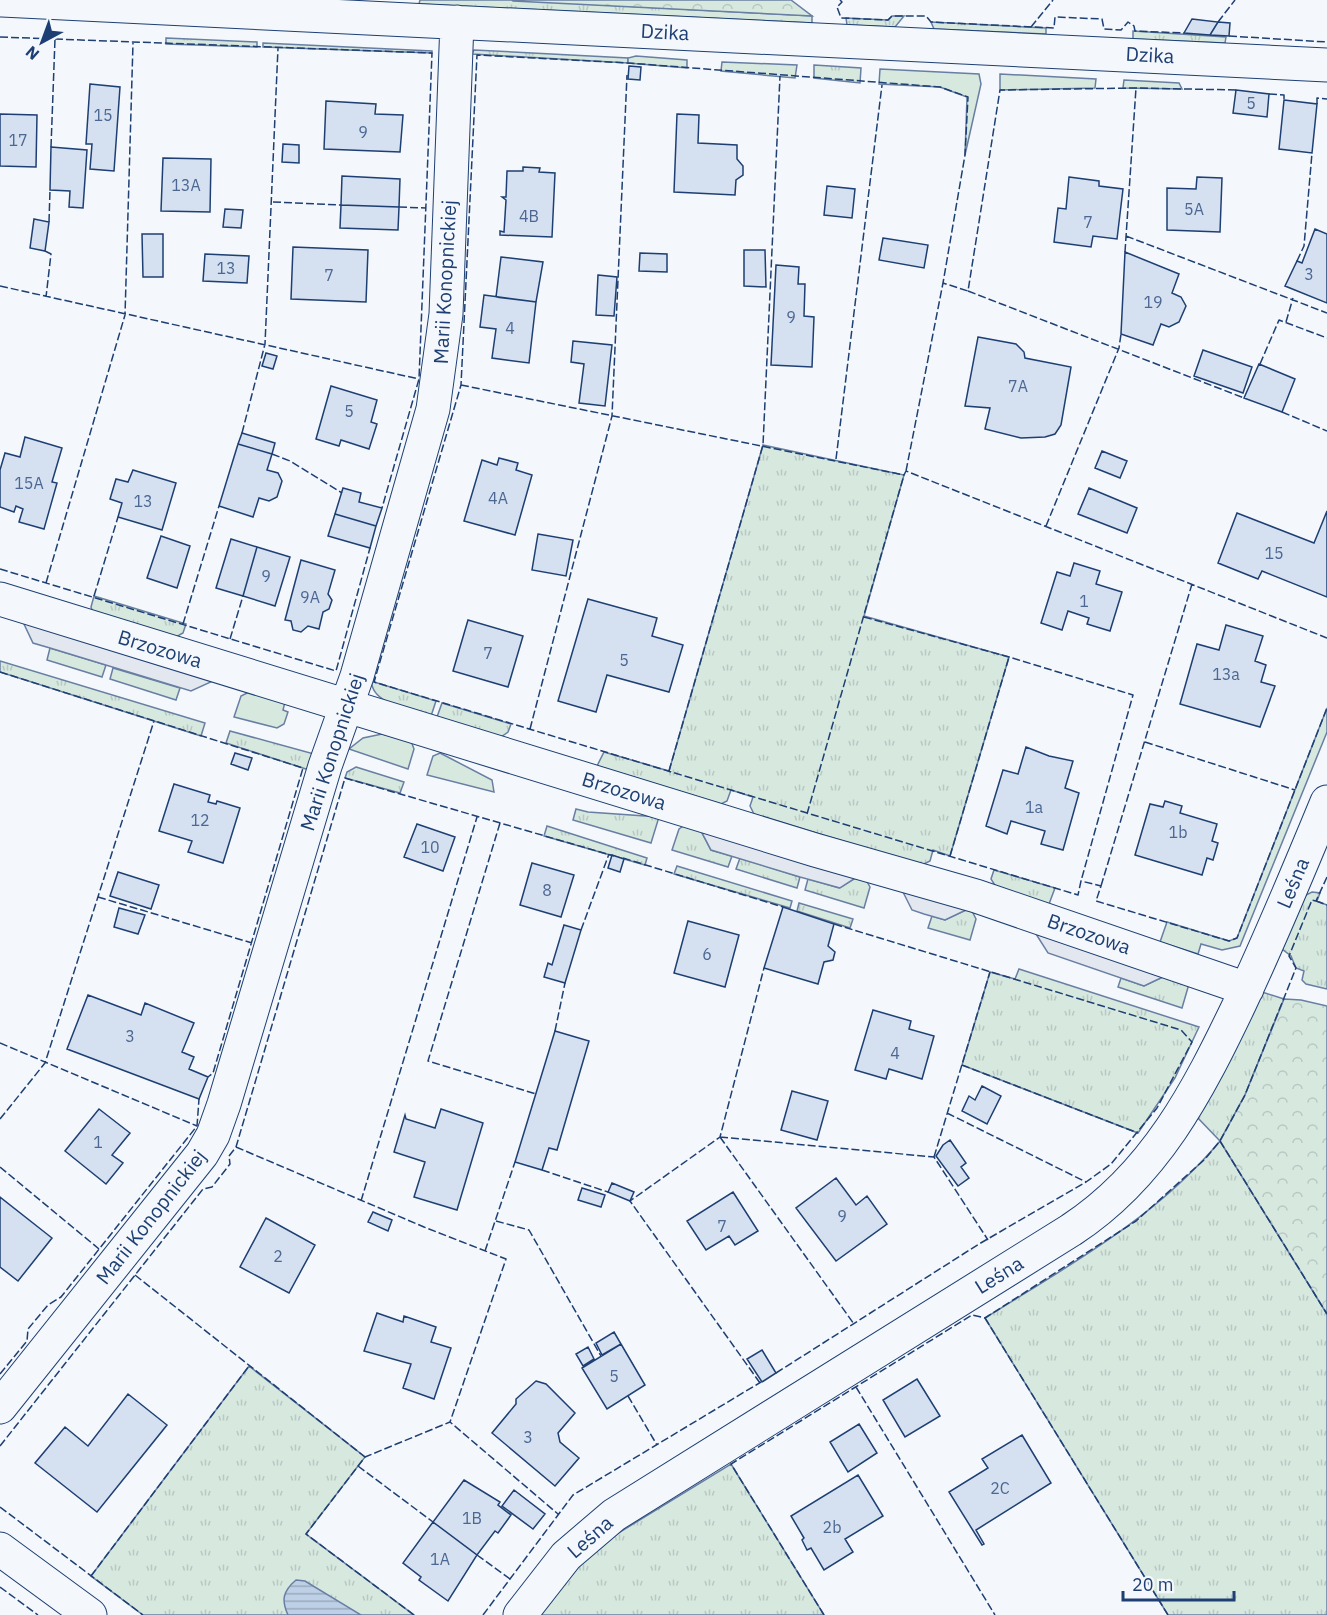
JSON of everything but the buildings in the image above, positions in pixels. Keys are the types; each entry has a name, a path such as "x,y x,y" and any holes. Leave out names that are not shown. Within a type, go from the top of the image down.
{"street":[{"name":"Dzika","path":"2,0 1327,65"},
{"name":"Marii Konopnickiej","path":"0,1407 189,1171 213,1136 360,664 433,409 439,379 446,314 457,22"},
{"name":"Brzozowa","path":"0,599 815,850 976,896 1247,989"},
{"name":"Leśna","path":"520,1615 571,1551 614,1515 1071,1230 1113,1199 1149,1162 1177,1125 1199,1087 1247,989 1327,802"},
{"path":"0,1549 90,1615"}],"green space":[{"path":"420,0 512,0 812,16 812,23 419,4"},
{"path":"791,0 812,16 513,1"},
{"path":"892,16 904,16 895,27 847,25 846,18 888,20"},
{"path":"931,22 1046,28 1046,34 934,29"},
{"path":"1133,31 1226,37 1225,43 1133,39"},
{"path":"166,38 257,42 257,47 166,44"},
{"path":"263,43 432,51 432,53 263,47"},
{"path":"474,50 628,58 628,63 472,54"},
{"path":"636,56 687,60 687,68 628,63 628,58"},
{"path":"722,62 797,65 795,78 721,71"},
{"path":"814,65 861,68 860,83 814,78"},
{"path":"880,69 979,74 981,84 965,155 967,97 940,87 879,84"},
{"path":"1000,74 1096,79 1095,88 1000,90"},
{"path":"1124,80 1179,83 1182,89 1123,88"},
{"path":"763,445 904,475 864,616 1009,657 950,856 933,850 930,861 922,865 754,814 750,806 753,797 731,790 727,801 721,804 597,766 604,752 669,771"},
{"path":"94,596 186,624 183,633 176,637 93,613 91,607"},
{"path":"50,648 106,665 102,677 47,660"},
{"path":"0,661 205,723 201,736 0,672"},
{"path":"113,668 180,688 176,700 110,679"},
{"path":"372,676 375,677 374,682 436,701 431,716 402,708 383,699 372,686"},
{"path":"249,692 285,702 283,710 288,712 284,724 277,728 234,717 241,696"},
{"path":"442,703 511,724 508,732 501,737 437,717"},
{"path":"1327,708 1327,732 1240,946 1222,950 1201,944 1198,954 1160,942 1167,922 1229,941 1237,938"},
{"path":"230,731 314,754 309,770 226,743"},
{"path":"382,734 411,741 414,749 408,769 349,749 363,738"},
{"path":"440,753 492,780 494,792 427,775 433,756"},
{"path":"356,767 404,782 400,793 345,778 347,772"},
{"path":"576,809 588,812 659,817 651,843 573,820"},
{"path":"685,825 700,829 711,850 732,856 728,867 672,850 679,829"},
{"path":"547,826 647,858 645,865 544,836"},
{"path":"740,858 800,877 797,888 736,869"},
{"path":"677,866 792,901 790,908 674,874"},
{"path":"994,870 1055,888 1049,904 996,887 991,879"},
{"path":"857,877 866,880 870,887 864,908 805,890 808,879 839,888"},
{"path":"1312,892 1320,893 1317,901 1327,905 1327,989 1306,984 1302,980 1304,971 1296,968 1291,956 1282,949 1304,896"},
{"path":"799,903 853,919 850,928 797,911"},
{"path":"966,910 972,911 976,919 970,940 928,928 932,916 945,920"},
{"path":"1019,969 1199,1027 1175,1078 1138,1133 962,1065 990,972 1015,979"},
{"path":"1165,976 1189,984 1182,1008 1118,987 1121,978 1144,986"},
{"path":"1262,992 1284,999 1245,1095 1220,1141 1197,1117"},
{"path":"1284,999 1327,1006 1327,1314 1220,1141 1245,1095"},
{"path":"1220,1141 1327,1314 1327,1615 1168,1615 985,1318 1110,1239 1168,1194"},
{"path":"249,1366 365,1457 306,1534 414,1615 143,1615 91,1576"},
{"path":"731,1464 824,1615 539,1615 586,1558 607,1540"}],"shaded area":[{"path":"23,622 213,681 191,691 33,643"},
{"path":"700,829 857,877 840,888 711,850"},
{"path":"902,890 966,910 945,920 924,914 912,910"},
{"path":"1036,934 1165,976 1144,986 1048,953"}],"water":[{"path":"296,1580 305,1581 361,1615 288,1615 284,1605 284,1596"}],"fence":[{"path":"840,0 842,2 837,7 841,18 888,20 892,16 926,16 931,22 1054,28 1055,17 1102,19 1104,29 1121,30 1128,22 1134,26 1135,31 1184,33"},
{"path":"1031,27 1053,0"},
{"path":"1218,22 1235,0"},
{"path":"1229,36 1327,42"},
{"path":"0,37 432,53 419,379 382,508"},
{"path":"51,147 55,39"},
{"path":"46,583 125,315 133,43"},
{"path":"242,433 265,344 278,48"},
{"path":"1236,90 1136,88 1000,90 968,291 943,283 965,155 968,97 940,87 628,63 477,55 461,385 374,682 1078,895 1081,881 1101,886 1096,901 1229,941 1237,938 1327,708"},
{"path":"530,729 612,416 627,75"},
{"path":"669,771 763,445 780,76"},
{"path":"836,459 882,85"},
{"path":"1125,252 1136,88"},
{"path":"1269,94 1284,95 1284,100"},
{"path":"1317,104 1317,98 1327,99"},
{"path":"1297,261 1304,246 1312,153"},
{"path":"49,222 50,190"},
{"path":"273,202 341,205"},
{"path":"399,207 426,208"},
{"path":"1126,236 1327,313"},
{"path":"45,251 51,254 46,297"},
{"path":"906,471 943,283"},
{"path":"0,286 419,379"},
{"path":"968,291 1244,398"},
{"path":"1286,322 1293,298"},
{"path":"1260,364 1279,320 1327,338"},
{"path":"1046,526 1119,348 1121,334"},
{"path":"461,385 904,475 906,471 1327,638"},
{"path":"1282,412 1327,431"},
{"path":"272,454 290,461 342,493"},
{"path":"807,814 904,475"},
{"path":"183,624 219,506"},
{"path":"94,596 118,517"},
{"path":"0,569 336,671 370,548"},
{"path":"1101,886 1192,584"},
{"path":"230,639 243,596"},
{"path":"864,617 1009,657 1133,695 1081,881"},
{"path":"950,856 1009,657"},
{"path":"0,672 303,768 213,1073 208,1077"},
{"path":"0,1119 45,1063 154,721"},
{"path":"1145,742 1295,790"},
{"path":"0,1446 203,1189 212,1187 230,1164 229,1156 236,1147 345,778 614,856"},
{"path":"361,1201 477,817"},
{"path":"500,823 428,1061 536,1094"},
{"path":"581,930 609,854"},
{"path":"623,858 783,907"},
{"path":"824,1615 731,1464 972,1315 985,1318 1136,1221 1205,1159 1220,1141 1245,1095 1296,968 1289,956 1312,900 1316,901 1327,877"},
{"path":"98,897 252,943"},
{"path":"1316,901 1327,905"},
{"path":"776,1373 979,1244 1086,1182 1111,1164 1157,1108 1192,1042 1181,1030 834,924"},
{"path":"760,1383 630,1201 720,1137 764,968"},
{"path":"934,1157 990,972"},
{"path":"555,1031 565,983"},
{"path":"0,1043 197,1126"},
{"path":"962,1065 1138,1133"},
{"path":"0,1374 27,1341 28,1329 48,1305 61,1297 197,1126 199,1099"},
{"path":"947,1113 1086,1182"},
{"path":"720,1137 934,1157 988,1240"},
{"path":"720,1137 854,1324"},
{"path":"1220,1141 1327,1314"},
{"path":"236,1147 424,1227 506,1259 450,1422"},
{"path":"485,1251 515,1162"},
{"path":"0,1167 99,1249"},
{"path":"542,1170 608,1192"},
{"path":"496,1221 529,1230 601,1356"},
{"path":"135,1275 365,1457"},
{"path":"985,1318 1168,1615"},
{"path":"91,1576 249,1366"},
{"path":"483,1615 573,1495 761,1382"},
{"path":"856,1387 995,1615"},
{"path":"628,1396 657,1445"},
{"path":"414,1615 306,1534 365,1457 450,1422 558,1514"},
{"path":"358,1466 433,1522"},
{"path":"0,1507 143,1615"},
{"path":"477,1555 510,1579"},
{"path":"0,1587 38,1615"}]}
